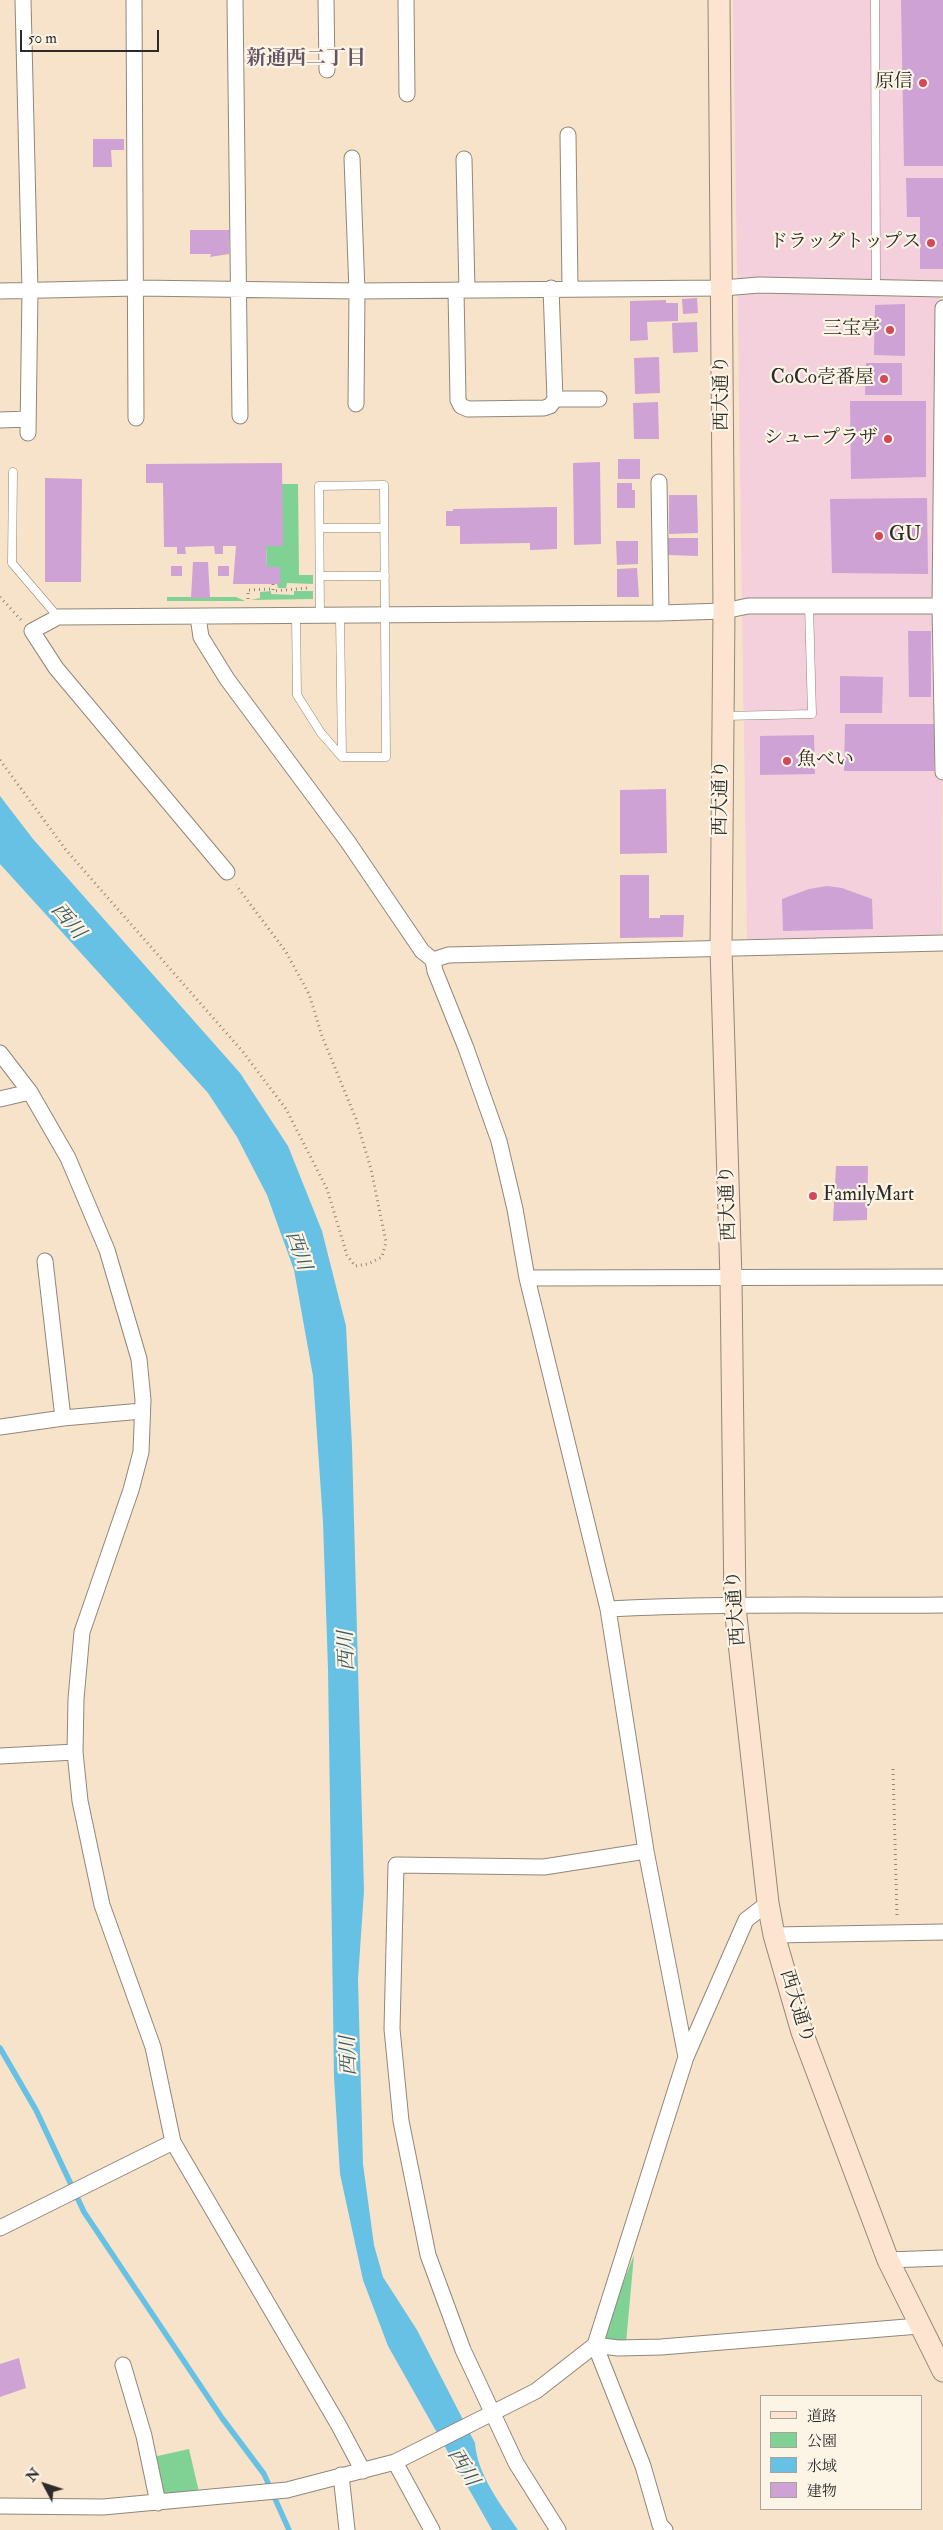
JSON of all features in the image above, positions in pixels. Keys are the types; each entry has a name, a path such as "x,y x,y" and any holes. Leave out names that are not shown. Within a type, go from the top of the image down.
{"street":[{"path":"0,420 28,426 30,291 23,0"},
{"path":"134,0 137,288 136,418"},
{"path":"236,0 240,416"},
{"path":"326,0 327,70"},
{"path":"406,0 407,94"},
{"name":"西大通り","path":"719,0 723,288 724,611 721,949 731,1279 735,1607 768,1903 774,1935 802,2032 888,2260 919,2326 943,2371"},
{"path":"568,135 570,288"},
{"path":"352,158 358,291 356,404"},
{"path":"464,159 458,400 461,406 468,409 544,408 550,406 555,399 551,288"},
{"path":"0,291 137,288 239,291 358,291 723,288 759,285 876,286 943,289"},
{"path":"943,308 941,606 943,772"},
{"path":"555,399 600,399"},
{"path":"659,482 661,613"},
{"path":"226,872 56,668 32,631 58,617 320,617 661,613 724,611 748,606 941,606"},
{"path":"198,617 201,636 227,678 348,842 422,951 433,960 435,971 466,1048 499,1141 515,1209 527,1278 608,1609 646,1851 686,2057"},
{"path":"433,960 448,955 943,943"},
{"path":"0,1053 30,1092 68,1158 107,1250 139,1359 142,1411 141,1452 131,1490 82,1632 76,1699 75,1752 80,1801 102,1905 153,2047 173,2142 338,2424 363,2471"},
{"path":"0,1099 30,1092"},
{"path":"45,1262 63,1418"},
{"path":"527,1278 943,1277"},
{"path":"0,1427 63,1418 142,1411"},
{"path":"608,1609 690,1605 735,1607 943,1605"},
{"path":"0,1756 75,1752"},
{"path":"558,2530 487,2416 428,2255 401,2121 392,2029 396,1864 544,1866 646,1851"},
{"path":"0,2506 103,2507 158,2503 287,2490 363,2471 394,2462 536,2391 595,2345 686,2057 746,1920 768,1903"},
{"path":"774,1935 943,1932"},
{"path":"0,2228 173,2142"},
{"path":"888,2260 943,2258"},
{"path":"595,2345 618,2348 661,2347 919,2326"},
{"path":"595,2345 643,2466 660,2525 665,2530"},
{"path":"123,2365 144,2436 158,2503"},
{"path":"394,2462 432,2530"},
{"path":"341,2475 348,2530"}],"lane":[{"path":"875,0 876,286"},
{"path":"12,472 12,562 58,617"},
{"path":"296,617 297,695 321,733 342,757 386,758 384,485 319,486 320,617"},
{"path":"320,528 384,528"},
{"path":"320,576 385,576"},
{"path":"723,716 812,714 809,606"},
{"path":"340,616 342,757"}],"path":[{"path":"273,584 273,589"},
{"path":"258,590 273,589 273,591 290,590 290,588 311,588"},
{"path":"0,597 32,631"},
{"path":"0,760 66,850 243,1052 286,1109 327,1189 347,1255 355,1266 368,1264 382,1257 386,1242 371,1169 356,1118 322,1036 309,994 286,952 226,872"},
{"path":"893,1769 897,1933"}],"shaded area":[{"path":"733,0 943,0 943,282 939,282 943,521 942,937 747,939"}],"green space":[{"path":"282,484 298,484 299,575 313,575 313,584 287,583 286,588 278,588 277,584 280,583 280,567 267,567 266,546"},
{"path":"271,591 271,594 294,595 294,591 313,591 313,599 251,600 260,598 260,592"},
{"path":"167,597 236,597 245,601 167,601"},
{"path":"634,2255 626,2343 600,2342"},
{"path":"189,2449 199,2492 164,2494 158,2487 153,2457"}],"water":[{"name":"西川","path":"0,796 33,839 240,1073 288,1146 322,1231 346,1326 352,1446 364,1891 358,1979 363,2164 374,2245 383,2277 417,2330 475,2443 480,2466 485,2478 497,2500 518,2530 492,2530 388,2346 363,2280 340,2174 334,2077 328,1669 323,1522 313,1376 294,1270 267,1195 237,1137 208,1093 0,864"}],"building":[{"name":"原信","path":"901,0 943,0 943,166 904,166"},
{"path":"93,139 124,139 124,150 111,150 112,167 93,167"},
{"name":"ドラッグトップス","path":"906,178 943,178 943,269 920,269 920,217 907,217"},
{"path":"190,230 229,230 229,254 210,257 211,254 190,254"},
{"path":"697,298 698,313 683,314 682,299"},
{"path":"666,300 666,303 678,303 678,321 647,322 648,340 630,341 630,301"},
{"name":"三宝亭","path":"905,304 905,356 874,355 875,305"},
{"path":"697,322 698,352 673,353 672,323"},
{"path":"659,357 660,393 635,394 634,358"},
{"name":"CoCo壱番屋","path":"866,363 902,363 902,395 865,395"},
{"name":"シュープラザ","path":"850,401 926,401 926,477 851,479"},
{"path":"658,402 659,439 634,439 633,403"},
{"path":"618,459 640,459 640,479 618,479"},
{"path":"600,462 601,544 574,545 573,463"},
{"path":"282,463 283,546 266,546 267,567 280,567 280,584 233,584 236,546 223,546 223,554 215,554 214,546 185,547 186,554 177,554 177,547 164,547 163,483 146,483 146,464"},
{"path":"45,478 82,479 81,582 45,582"},
{"path":"617,483 632,483 632,490 635,490 635,508 617,508"},
{"path":"669,495 697,495 698,533 669,534"},
{"name":"GU","path":"927,498 928,574 832,573 830,499"},
{"path":"557,507 557,549 530,550 530,543 460,544 460,526 446,526 446,511 453,511 453,509"},
{"path":"668,538 698,538 698,556 668,555"},
{"path":"616,541 638,541 638,564 617,565"},
{"path":"193,562 208,562 210,598 191,598"},
{"path":"171,566 182,566 182,576 171,576"},
{"path":"218,566 229,566 229,576 218,576"},
{"path":"637,568 639,597 617,597 617,569"},
{"path":"908,631 931,631 931,697 909,697"},
{"path":"840,676 883,677 882,713 840,713"},
{"path":"845,724 935,724 934,771 844,771"},
{"name":"魚べい","path":"814,735 815,774 760,775 760,736"},
{"path":"666,789 667,853 620,854 620,790"},
{"path":"620,875 649,875 649,918 660,918 660,915 684,915 683,937 620,938"},
{"path":"827,886 842,888 872,899 873,929 783,931 782,899 809,889"},
{"path":"836,1166 868,1166 867,1220 833,1221"},
{"path":"19,2358 26,2388 0,2397 0,2364"}],"waterway":[{"path":"0,2048 36,2110 84,2212 222,2418 264,2474 289,2530"}],"place":[{"name":"原信","path":"923,83"},
{"name":"ドラッグトップス","path":"931,243"},
{"name":"三宝亭","path":"890,330"},
{"name":"CoCo壱番屋","path":"884,379"},
{"name":"シュープラザ","path":"888,439"},
{"name":"GU","path":"879,536"},
{"name":"魚べい","path":"787,761"},
{"name":"FamilyMart","path":"813,1196"}],"district":[{"name":"新通西二丁目","path":"306,60"}]}
